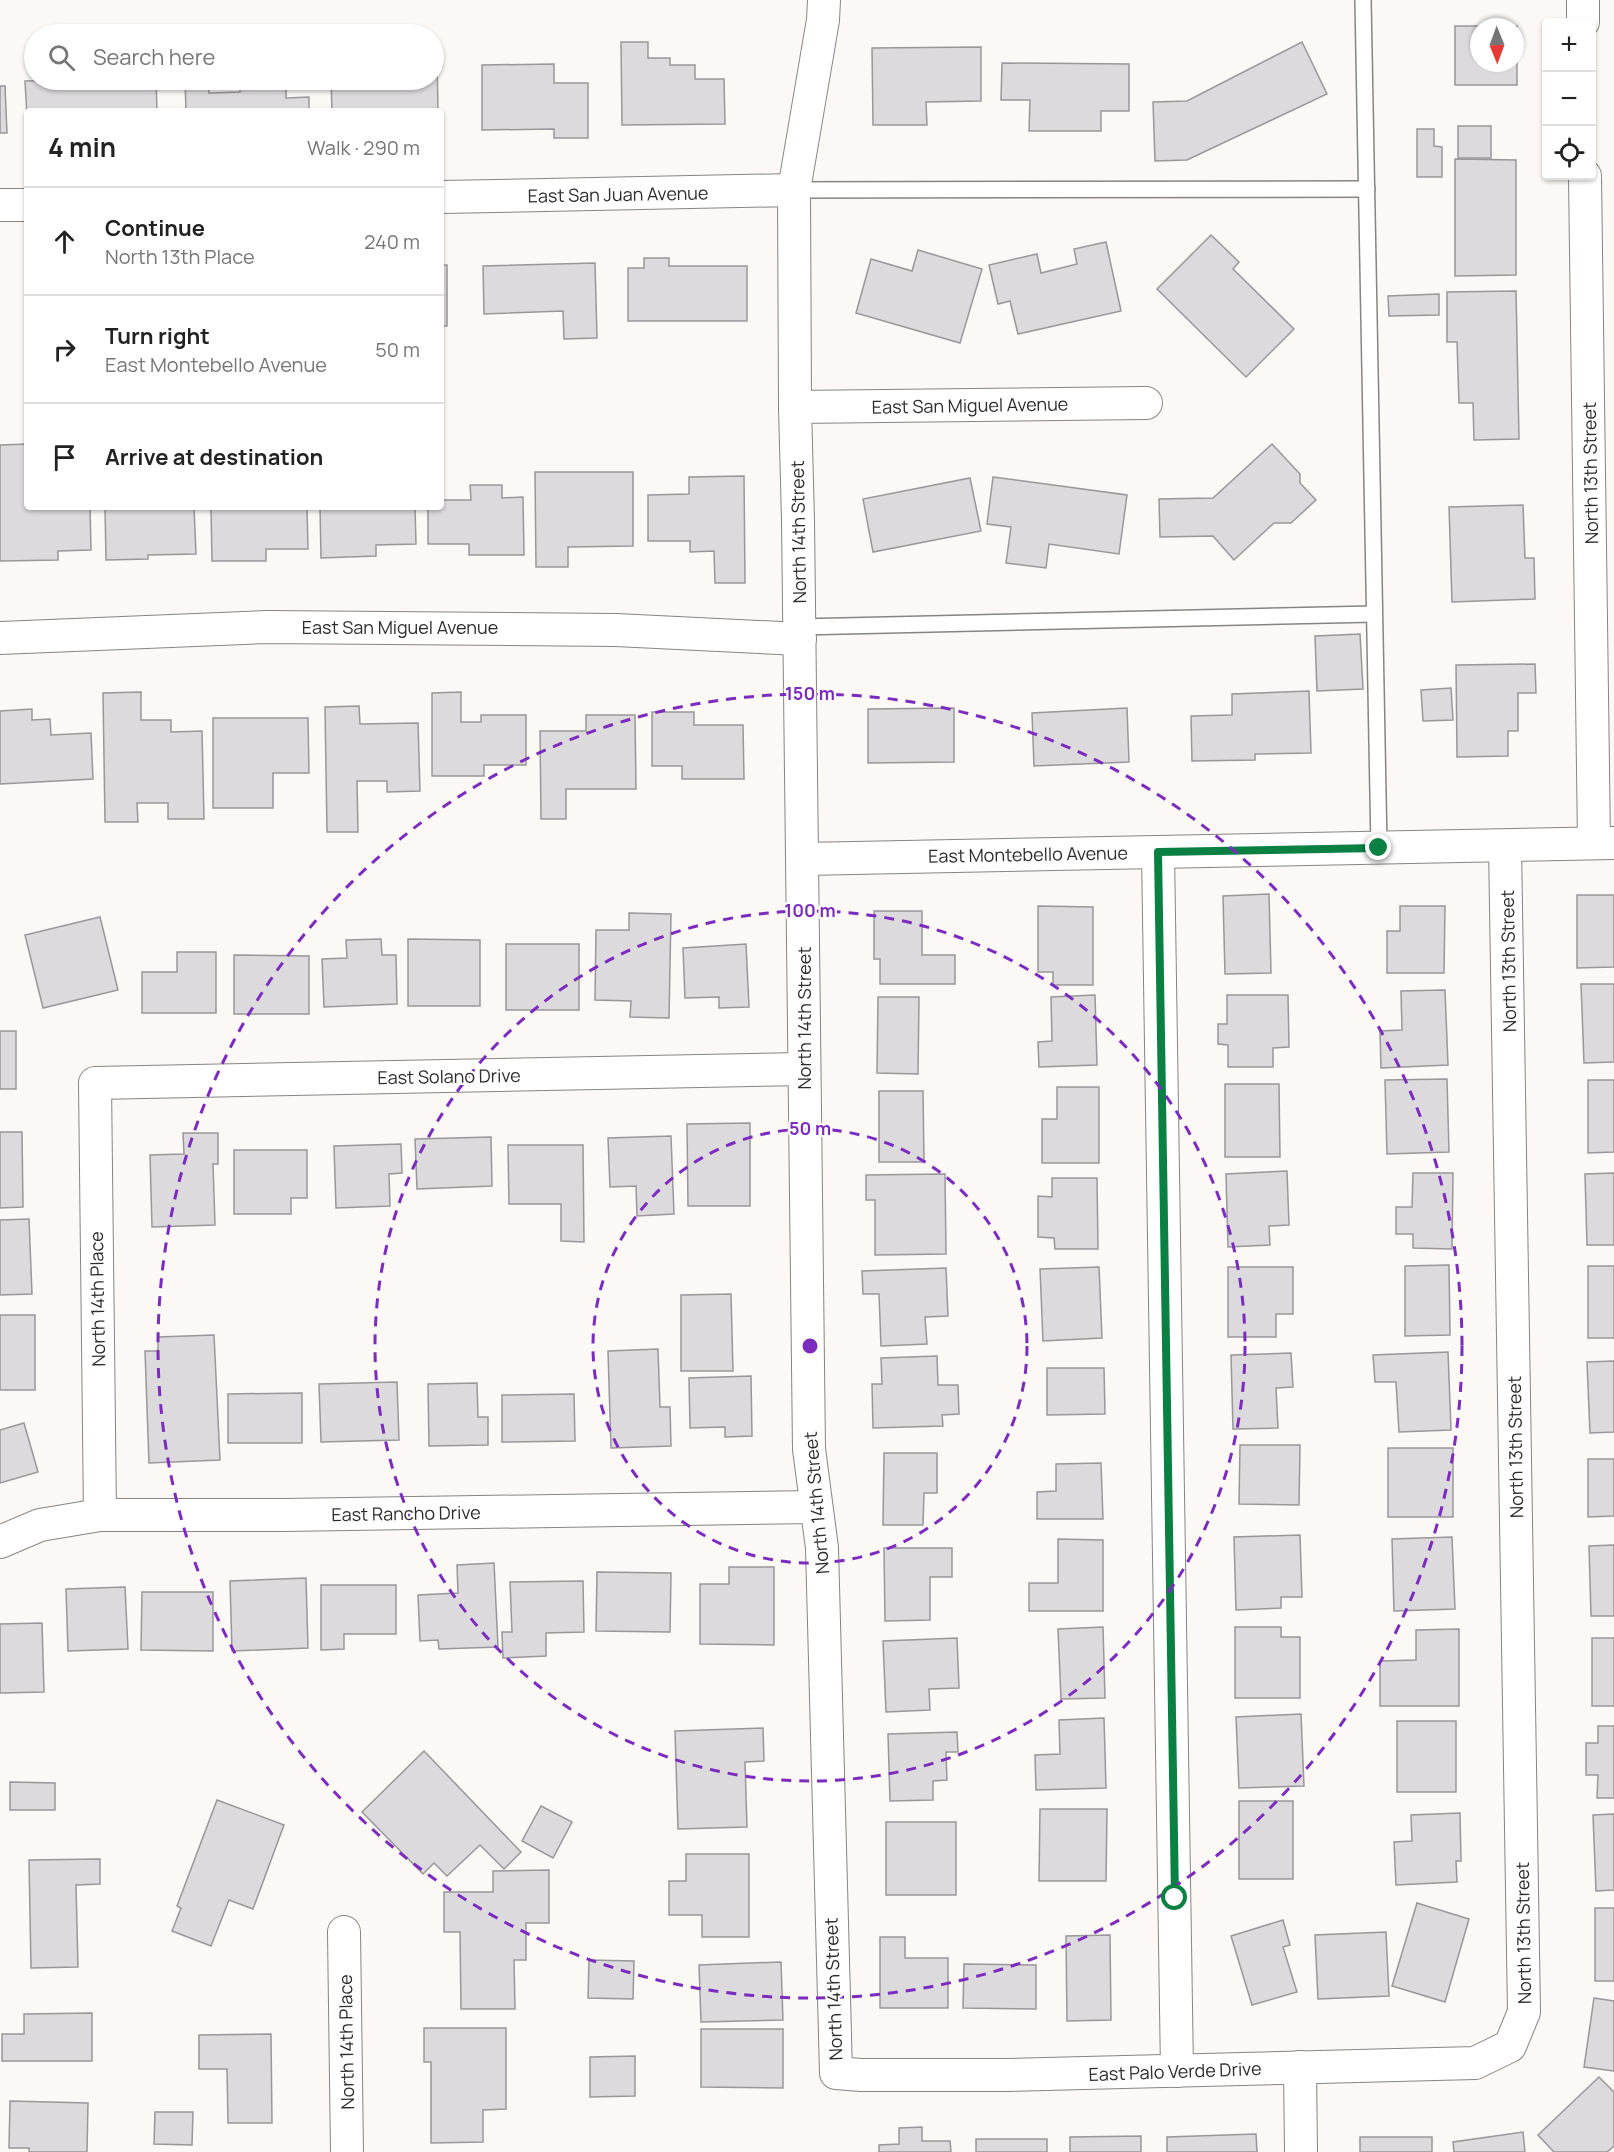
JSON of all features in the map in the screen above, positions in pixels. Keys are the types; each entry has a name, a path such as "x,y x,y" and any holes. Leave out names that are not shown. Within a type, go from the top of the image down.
{"street":[{"name":"North 14th Street","path":"824,0 823,20 794,190 795,407 800,633 809,1449 822,1548 836,2073"},
{"path":"1583,0 1583,18"},
{"name":"North 13th Street","path":"1586,180 1604,843"},
{"name":"East San Juan Avenue","path":"444,197 794,190"},
{"path":"0,205 24,205"},
{"name":"East San Miguel Avenue","path":"795,407 1146,403"},
{"name":"East San Miguel Avenue","path":"0,638 279,627 800,633"},
{"name":"East Montebello Avenue","path":"803,859 1604,843"},
{"name":"North 13th Street","path":"1506,846 1524,2012 1510,2046"},
{"path":"1158,852 1177,2070"},
{"name":"East Solano Drive","path":"95,1083 804,1069"},
{"name":"North 14th Place","path":"95,1083 100,1515"},
{"name":"East Rancho Drive","path":"0,1542 40,1525 100,1515 816,1508"},
{"name":"North 14th Place","path":"344,1932 347,2152"},
{"name":"East Palo Verde Drive","path":"836,2073 1008,2075 1475,2063 1510,2046"},
{"path":"1300,2067 1301,2152"}],"lane":[{"path":"1363,0 1379,848"},
{"path":"794,190 1367,189"},
{"path":"800,633 1374,614"}],"building":[{"path":"1455,26 1470,26 1470,72 1517,72 1517,85 1455,85"},
{"path":"621,42 648,42 648,58 670,58 670,65 695,65 695,79 724,79 725,124 622,125"},
{"path":"1302,42 1327,94 1187,160 1155,161 1153,102 1187,101"},
{"path":"981,47 981,101 926,102 927,125 873,125 872,48"},
{"path":"1002,63 1129,64 1129,111 1101,111 1101,131 1029,131 1030,100 1001,100"},
{"path":"554,64 554,83 588,83 588,138 554,138 554,129 482,130 482,65"},
{"path":"0,86 5,86 7,133 0,133"},
{"path":"26,90 156,90 157,108 26,108"},
{"path":"185,90 209,90 209,93 286,90 286,98 309,97 309,108 186,108"},
{"path":"331,90 438,90 438,108 332,108"},
{"path":"1458,126 1491,126 1491,158 1458,158"},
{"path":"1417,129 1434,129 1434,146 1442,147 1442,177 1417,177"},
{"path":"1455,159 1516,160 1516,275 1455,276"},
{"path":"1211,235 1239,262 1233,269 1294,329 1246,377 1157,289"},
{"path":"1106,242 1121,311 1018,334 1010,301 998,304 989,265 1037,254 1041,273 1077,264 1074,249"},
{"path":"918,250 982,269 960,343 856,313 871,259 912,271"},
{"path":"644,258 669,258 669,266 747,266 747,321 628,321 628,268 644,268"},
{"path":"595,263 597,338 564,339 563,311 484,314 483,266"},
{"path":"444,265 447,265 447,326 444,326"},
{"path":"1516,291 1519,439 1474,440 1473,403 1459,403 1457,342 1447,342 1447,292"},
{"path":"1439,294 1439,315 1389,316 1388,296"},
{"path":"24,444 24,510 90,510 91,550 58,551 58,560 0,561 0,445"},
{"path":"1272,444 1300,474 1300,483 1316,500 1291,523 1274,523 1234,560 1213,536 1160,537 1159,499 1213,498"},
{"path":"535,472 633,472 633,546 568,547 568,567 536,567"},
{"path":"744,476 745,583 715,583 714,551 690,552 690,541 648,541 648,495 689,494 689,477"},
{"path":"993,477 1127,495 1119,554 1049,544 1046,568 1006,563 1011,527 987,524"},
{"path":"970,478 981,531 873,552 863,499"},
{"path":"470,485 502,485 502,498 523,497 524,555 469,555 469,544 428,544 428,510 444,510 444,500 471,500"},
{"path":"1523,505 1525,558 1534,558 1535,599 1452,602 1449,507"},
{"path":"105,510 194,510 196,554 148,555 148,559 106,560"},
{"path":"211,510 307,510 308,549 266,549 266,561 212,561"},
{"path":"320,510 415,510 416,544 376,545 376,556 321,558"},
{"path":"1360,634 1363,689 1317,691 1315,636"},
{"path":"1535,664 1536,693 1518,693 1518,731 1508,731 1508,756 1457,757 1456,665"},
{"path":"1451,688 1453,720 1423,721 1421,690"},
{"path":"1309,691 1311,753 1255,754 1255,760 1192,761 1191,716 1232,715 1232,694"},
{"path":"141,692 141,720 171,720 171,732 202,731 204,819 168,819 168,803 137,803 138,822 105,822 103,693"},
{"path":"461,692 461,722 481,722 481,715 526,715 526,765 484,765 484,776 432,776 432,693"},
{"path":"359,706 360,724 418,723 420,791 387,792 387,781 357,781 358,832 327,832 325,707"},
{"path":"954,708 954,762 868,763 868,709"},
{"path":"1127,708 1129,762 1034,766 1032,713"},
{"path":"32,709 32,720 50,719 51,735 91,733 93,779 0,784 0,711"},
{"path":"652,712 694,712 694,725 743,725 744,779 682,779 682,766 652,766"},
{"path":"586,715 635,715 636,789 566,789 566,819 541,819 540,731 586,731"},
{"path":"213,718 308,718 309,773 273,773 273,808 213,808"},
{"path":"1269,894 1271,973 1225,974 1223,896"},
{"path":"1577,895 1614,895 1614,967 1577,968"},
{"path":"1038,906 1093,907 1093,985 1053,985 1053,972 1038,972"},
{"path":"1400,906 1445,906 1444,973 1387,973 1387,931 1400,931"},
{"path":"874,911 922,911 922,955 955,955 955,984 880,984 880,959 874,959"},
{"path":"629,913 671,914 669,1018 630,1017 631,1001 595,1000 596,930 629,930"},
{"path":"100,917 118,990 43,1008 25,935"},
{"path":"381,939 382,955 396,955 397,1004 324,1007 322,959 347,958 346,940"},
{"path":"408,939 480,940 480,1006 408,1006"},
{"path":"506,944 579,944 579,1010 506,1010"},
{"path":"746,944 749,1007 719,1008 719,997 685,998 683,948"},
{"path":"177,952 216,952 216,1013 142,1013 142,972 177,972"},
{"path":"234,955 309,956 309,1014 234,1014"},
{"path":"1581,984 1614,984 1614,1062 1584,1063"},
{"path":"1445,990 1448,1065 1381,1068 1380,1031 1402,1030 1401,991"},
{"path":"1095,995 1097,1065 1039,1067 1038,1042 1052,1041 1051,997"},
{"path":"1227,995 1288,995 1289,1047 1273,1048 1273,1067 1228,1067 1228,1045 1218,1044 1218,1024 1227,1024"},
{"path":"878,997 919,997 918,1074 877,1073"},
{"path":"0,1031 16,1031 16,1089 0,1089"},
{"path":"1447,1079 1449,1152 1387,1154 1385,1080"},
{"path":"1588,1080 1614,1080 1614,1152 1588,1153"},
{"path":"1225,1084 1279,1084 1280,1157 1225,1157"},
{"path":"1057,1087 1099,1087 1099,1163 1042,1163 1042,1119 1057,1119"},
{"path":"879,1091 923,1091 924,1162 879,1162"},
{"path":"750,1123 750,1206 688,1206 687,1124"},
{"path":"0,1132 22,1132 23,1207 0,1208"},
{"path":"183,1133 218,1133 218,1164 213,1164 215,1225 152,1227 150,1155 184,1154"},
{"path":"671,1136 674,1214 637,1216 636,1186 610,1187 608,1138"},
{"path":"491,1137 492,1186 417,1189 415,1139"},
{"path":"401,1144 402,1173 389,1174 390,1206 336,1208 334,1146"},
{"path":"508,1145 583,1145 584,1242 561,1241 561,1204 509,1204"},
{"path":"234,1150 307,1150 307,1198 291,1198 291,1214 234,1214"},
{"path":"1287,1171 1289,1225 1269,1226 1270,1245 1228,1247 1226,1174"},
{"path":"1413,1173 1453,1173 1452,1249 1413,1248 1413,1234 1396,1234 1396,1207 1412,1207"},
{"path":"1614,1173 1614,1245 1587,1245 1585,1174"},
{"path":"945,1174 946,1254 875,1255 875,1200 866,1200 866,1175"},
{"path":"1052,1178 1097,1178 1098,1249 1055,1249 1054,1238 1038,1237 1038,1196 1052,1197"},
{"path":"29,1219 32,1294 0,1295 0,1220"},
{"path":"1449,1265 1450,1335 1405,1336 1405,1266"},
{"path":"1588,1266 1614,1266 1614,1338 1588,1338"},
{"path":"1099,1267 1102,1338 1043,1341 1040,1269"},
{"path":"1228,1267 1293,1267 1293,1314 1276,1314 1276,1337 1228,1337"},
{"path":"946,1268 948,1316 925,1317 927,1344 881,1346 879,1294 863,1294 862,1271"},
{"path":"731,1294 733,1371 681,1371 681,1295"},
{"path":"0,1315 35,1315 35,1390 0,1390"},
{"path":"214,1335 220,1460 149,1463 145,1351 158,1351 158,1337"},
{"path":"658,1349 660,1407 670,1407 671,1446 611,1448 608,1351"},
{"path":"1448,1352 1451,1430 1399,1432 1396,1382 1375,1382 1373,1355"},
{"path":"1291,1353 1293,1387 1276,1388 1278,1428 1233,1429 1231,1355"},
{"path":"937,1356 938,1385 958,1385 959,1414 942,1415 943,1426 873,1428 872,1384 882,1384 881,1358"},
{"path":"1614,1361 1614,1432 1590,1433 1587,1362"},
{"path":"1047,1368 1104,1368 1105,1414 1047,1415"},
{"path":"751,1376 752,1436 725,1437 725,1427 690,1428 689,1378"},
{"path":"397,1382 399,1440 321,1442 319,1384"},
{"path":"477,1383 478,1417 488,1417 488,1445 429,1446 428,1384"},
{"path":"302,1393 302,1443 228,1443 228,1394"},
{"path":"574,1394 575,1441 502,1442 502,1395"},
{"path":"24,1423 38,1472 0,1483 0,1430"},
{"path":"1240,1445 1300,1445 1299,1505 1239,1504"},
{"path":"1388,1448 1453,1448 1453,1517 1388,1517"},
{"path":"884,1453 937,1453 937,1493 924,1493 923,1525 883,1525"},
{"path":"1588,1459 1614,1459 1614,1516 1588,1517"},
{"path":"1101,1463 1103,1519 1037,1519 1037,1492 1056,1491 1056,1464"},
{"path":"1300,1535 1302,1597 1281,1597 1281,1608 1236,1610 1234,1537"},
{"path":"1452,1537 1455,1609 1394,1611 1392,1539"},
{"path":"1058,1539 1103,1540 1103,1611 1029,1611 1029,1583 1058,1583"},
{"path":"1614,1545 1614,1616 1591,1616 1589,1546"},
{"path":"884,1548 952,1548 952,1577 930,1577 930,1620 885,1621"},
{"path":"494,1563 498,1647 439,1649 438,1640 420,1641 418,1595 458,1593 457,1565"},
{"path":"729,1567 774,1567 774,1645 700,1644 700,1584 729,1584"},
{"path":"597,1572 671,1573 670,1632 596,1631"},
{"path":"306,1578 308,1648 232,1651 230,1581"},
{"path":"583,1581 584,1632 546,1633 546,1656 503,1658 502,1632 512,1632 510,1582"},
{"path":"321,1585 396,1585 396,1634 344,1634 344,1649 321,1650"},
{"path":"125,1587 128,1649 68,1651 66,1589"},
{"path":"142,1592 213,1592 213,1651 141,1650"},
{"path":"42,1623 44,1692 0,1693 0,1624"},
{"path":"1103,1627 1105,1698 1061,1699 1058,1629"},
{"path":"1235,1627 1281,1627 1281,1637 1300,1637 1300,1698 1235,1698"},
{"path":"1459,1629 1459,1706 1380,1706 1380,1661 1416,1660 1416,1630"},
{"path":"957,1638 959,1688 929,1689 930,1710 886,1712 883,1641"},
{"path":"1592,1638 1614,1638 1614,1706 1592,1706"},
{"path":"1301,1714 1304,1786 1239,1788 1236,1717"},
{"path":"1104,1718 1106,1788 1036,1790 1035,1755 1060,1754 1059,1720"},
{"path":"1397,1721 1456,1721 1456,1792 1397,1792"},
{"path":"1598,1726 1614,1726 1614,1798 1597,1798 1598,1775 1586,1775 1586,1743 1598,1743"},
{"path":"763,1728 764,1761 745,1762 747,1827 678,1829 675,1731"},
{"path":"957,1732 958,1752 946,1752 947,1780 933,1781 933,1800 890,1801 888,1734"},
{"path":"424,1751 521,1852 504,1869 480,1845 447,1876 434,1863 423,1874 362,1812"},
{"path":"10,1782 55,1783 55,1810 10,1810"},
{"path":"217,1800 284,1825 253,1909 229,1900 211,1946 172,1931 181,1908 177,1906"},
{"path":"1239,1801 1293,1801 1293,1879 1239,1879"},
{"path":"541,1806 572,1822 553,1858 522,1841"},
{"path":"1040,1809 1107,1809 1106,1881 1039,1881"},
{"path":"1460,1813 1461,1861 1456,1861 1457,1882 1396,1885 1394,1842 1412,1841 1411,1815"},
{"path":"1614,1814 1614,1890 1596,1891 1593,1815"},
{"path":"886,1822 956,1822 956,1895 886,1895"},
{"path":"686,1854 749,1854 749,1937 702,1937 702,1915 669,1915 669,1881 686,1881"},
{"path":"100,1859 100,1884 76,1885 78,1967 31,1968 29,1860"},
{"path":"549,1870 549,1923 526,1923 526,1960 514,1960 515,2009 461,2009 460,1932 444,1932 444,1892 493,1892 493,1871"},
{"path":"1417,1903 1469,1919 1445,2002 1392,1986"},
{"path":"1595,1908 1614,1908 1614,1981 1595,1981"},
{"path":"1283,1920 1290,1945 1283,1947 1297,1992 1252,2005 1231,1936"},
{"path":"1386,1932 1389,1996 1318,1999 1315,1935"},
{"path":"1110,1935 1111,2020 1067,2021 1066,1936"},
{"path":"880,1937 905,1937 905,1958 948,1958 948,2008 880,2008"},
{"path":"589,1960 634,1961 633,1999 588,1998"},
{"path":"781,1962 783,2020 701,2022 699,1965"},
{"path":"964,1964 1036,1965 1036,2009 963,2008"},
{"path":"1594,1998 1614,2001 1614,2071 1584,2067"},
{"path":"92,2013 92,2061 2,2061 2,2034 24,2034 24,2014"},
{"path":"424,2028 506,2028 506,2109 483,2110 483,2142 431,2143 431,2062 424,2062"},
{"path":"701,2029 783,2029 783,2088 701,2087"},
{"path":"271,2034 272,2123 228,2123 227,2069 199,2069 199,2035"},
{"path":"635,2056 635,2096 590,2097 590,2057"},
{"path":"1599,2077 1614,2092 1614,2146 1607,2152 1554,2152 1538,2135"},
{"path":"10,2101 88,2103 87,2152 29,2152 29,2148 9,2148"},
{"path":"155,2112 193,2112 192,2145 154,2144"},
{"path":"922,2127 922,2141 950,2141 951,2152 879,2152 879,2145 899,2144 899,2128"},
{"path":"1523,2132 1525,2152 1454,2152 1453,2142"},
{"path":"1256,2134 1257,2152 1167,2152 1167,2137"},
{"path":"1141,2136 1141,2152 1070,2152 1070,2137"},
{"path":"1360,2137 1432,2137 1432,2152 1360,2152"},
{"path":"976,2139 1047,2139 1047,2152 976,2152"}],"route":[{"path":"1175,1898 1158,852 1379,848"}]}
